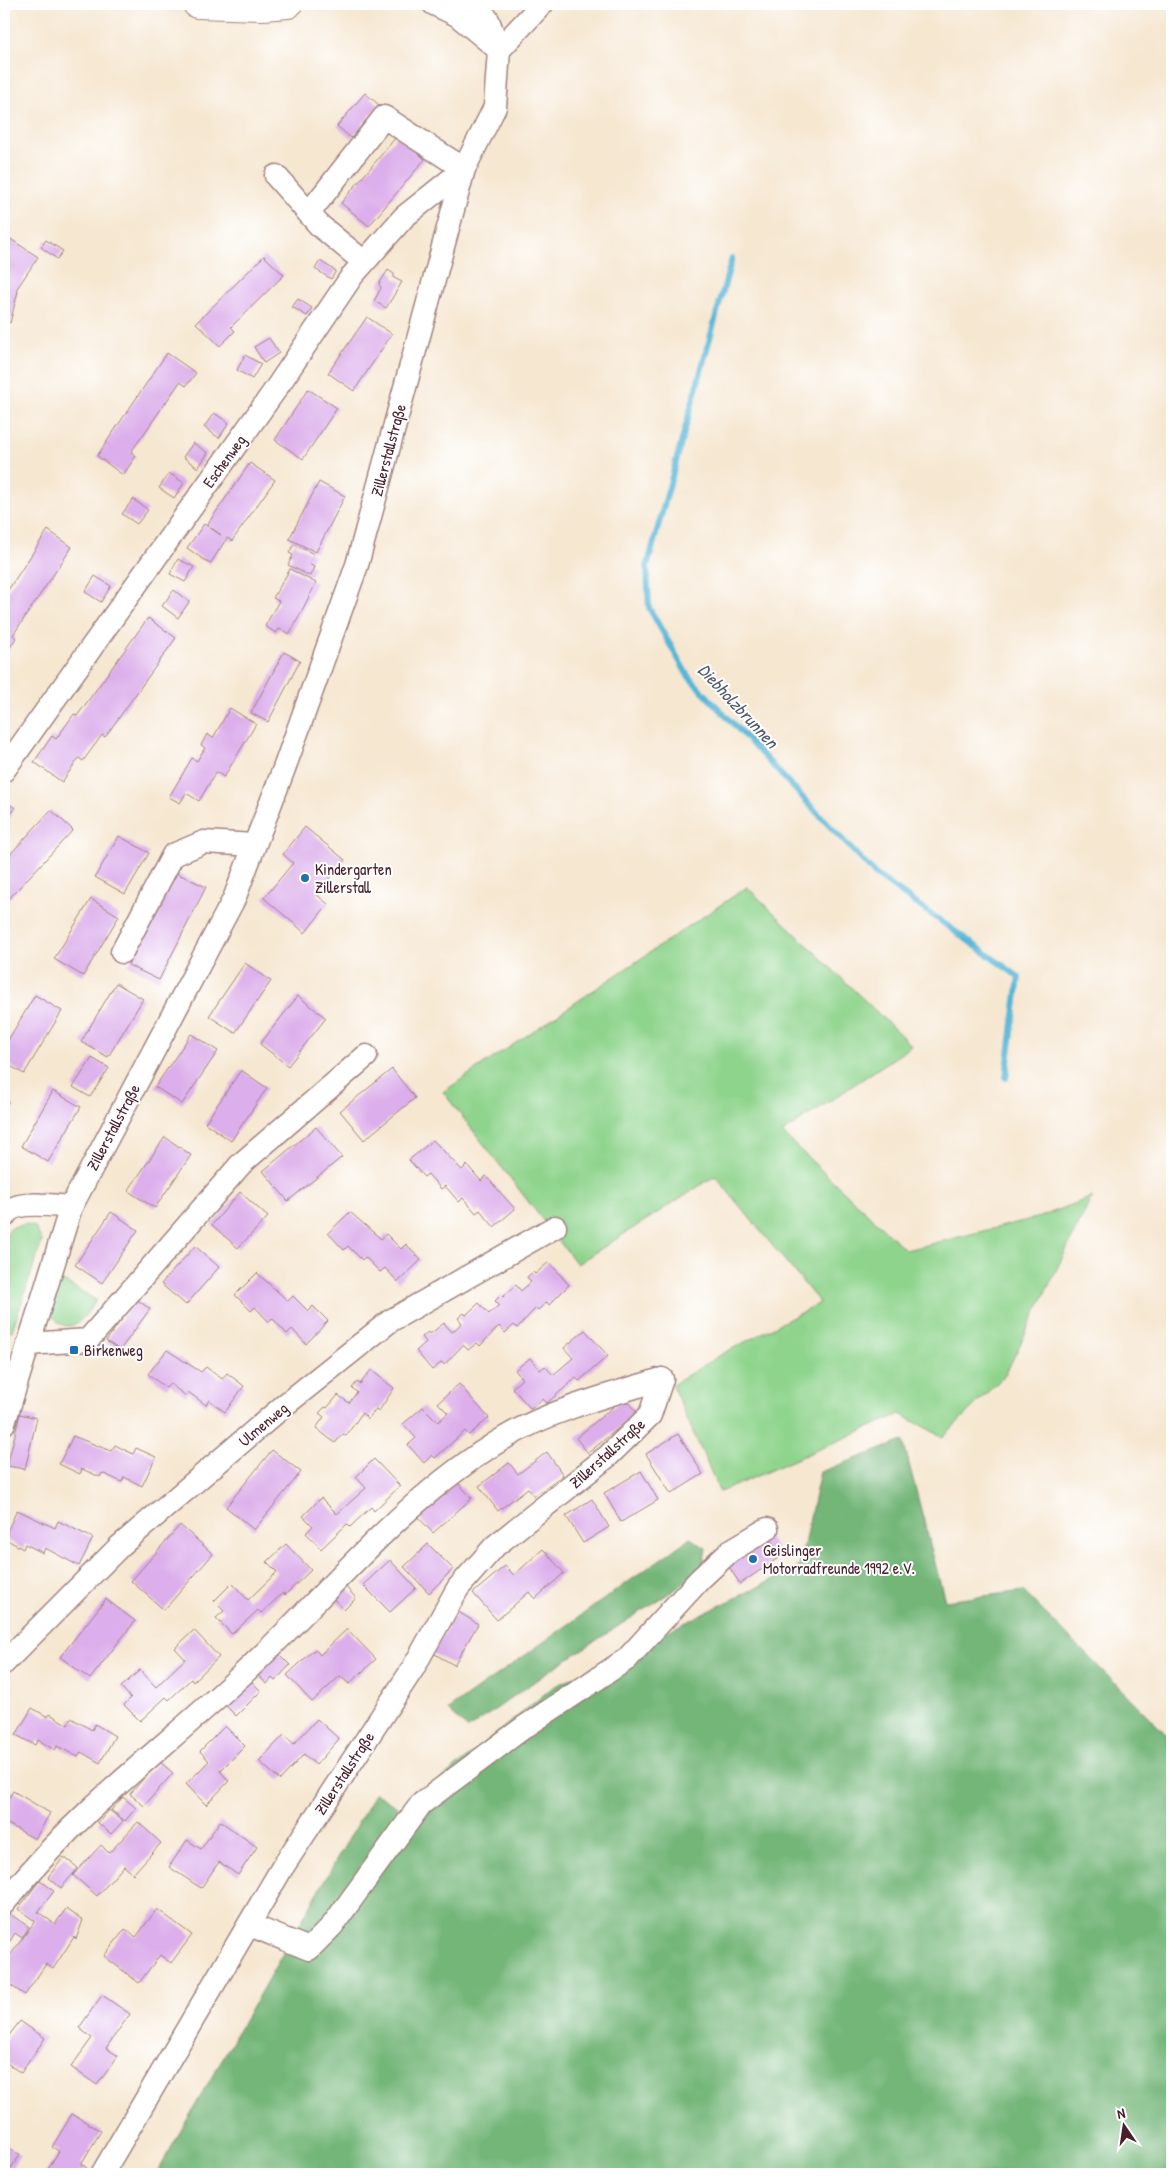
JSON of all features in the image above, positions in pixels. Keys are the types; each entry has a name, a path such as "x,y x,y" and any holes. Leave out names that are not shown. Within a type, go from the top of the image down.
{"main road":[{"path":"197,4 263,6 288,4"}],"street":[{"path":"434,4 452,9 499,50 542,4"},
{"name":"Zillerstallstraße","path":"4,1422 71,1207 234,899 285,766 357,565 464,169 495,107 499,50 483,9"},
{"path":"309,213 384,117 464,169"},
{"name":"Eschenweg","path":"4,770 273,392 352,276 404,218 464,169"},
{"path":"276,176 319,225 364,262"},
{"path":"122,952 173,855 204,842 254,845"},
{"path":"28,1344 88,1340 241,1164 366,1056"},
{"path":"4,1217 6,1213 19,1205 71,1207"},
{"name":"Ulmenweg","path":"4,1663 120,1546 286,1404 390,1321 555,1227"},
{"name":"Zillerstallstraße","path":"4,1903 90,1810 245,1672 409,1509 452,1472 508,1436 582,1404 662,1379 650,1415 608,1456 495,1546 458,1588 412,1670 282,1868 102,2174"},
{"path":"250,1925 309,1949 332,1926 421,1804 522,1728 627,1659 700,1579 730,1551 766,1529"}],"green space":[{"path":"747,887 912,1046 782,1133 906,1250 1040,1217 1092,1197 1005,1375 943,1437 900,1414 720,1492 672,1385 722,1354 820,1303 715,1176 577,1264 443,1092"},
{"path":"25,1224 35,1227 42,1241 12,1331 4,1329 4,1242 10,1228"},
{"path":"58,1278 96,1300 80,1320 69,1326 63,1325 56,1320 49,1311"},
{"path":"903,1441 945,1601 1023,1591 1172,1740 1172,2174 156,2174 375,1793 403,1811 553,1687 799,1567 820,1472"},
{"path":"690,1538 706,1548 702,1572 552,1669 468,1729 448,1710"}],"building":[{"path":"365,93 379,105 351,138 337,126"},
{"path":"397,136 425,159 369,226 341,203"},
{"path":"6,236 38,257 16,290 18,291 10,323 4,321 4,240"},
{"path":"46,240 63,251 57,259 41,247"},
{"path":"264,256 284,275 231,327 235,331 220,346 196,323"},
{"path":"320,261 336,271 331,279 315,269"},
{"path":"388,270 394,274 394,278 402,282 386,308 374,301 381,288 379,284"},
{"path":"298,299 312,308 307,316 292,307"},
{"path":"367,317 392,334 354,391 328,373"},
{"path":"269,338 279,353 264,363 254,347"},
{"path":"167,353 196,373 186,386 180,382 131,452 136,456 123,475 97,456"},
{"path":"245,355 261,364 252,379 237,370"},
{"path":"308,389 337,408 303,459 275,440"},
{"path":"214,413 229,423 219,438 204,427"},
{"path":"193,443 208,453 198,468 183,457"},
{"path":"250,463 275,480 232,541 227,538 210,564 187,548 204,524 221,535 207,525"},
{"path":"169,473 184,483 174,498 159,488"},
{"path":"319,482 345,496 316,552 289,539"},
{"path":"133,499 148,510 137,524 122,514"},
{"path":"48,530 72,547 13,635 16,638 4,656 4,596"},
{"path":"294,544 314,554 309,564 314,567 310,576 288,565 293,555 289,553"},
{"path":"178,559 194,567 185,582 170,574"},
{"path":"290,569 316,583 290,634 279,629 276,633 265,626 279,601 273,598"},
{"path":"95,576 111,586 101,602 85,592"},
{"path":"174,590 189,602 178,618 162,606"},
{"path":"148,618 176,638 105,737 102,735 83,761 79,758 62,782 34,762 52,736 56,739 74,714 77,716"},
{"path":"284,652 300,661 268,722 251,713"},
{"path":"230,708 256,724 224,777 216,772 199,801 186,793 180,803 169,797 192,758 197,761 205,748 201,745 207,734 213,738"},
{"path":"4,800 15,808 4,825"},
{"path":"51,810 73,830 4,904 4,861"},
{"name":"Kindergarten Zillerstall","path":"305,827 345,860 316,894 328,904 305,933 264,898 293,863 283,854"},
{"path":"119,836 149,853 125,894 95,877"},
{"path":"174,872 206,887 159,980 128,965"},
{"path":"91,899 119,916 83,976 54,959"},
{"path":"245,963 271,981 235,1033 209,1016"},
{"path":"116,983 143,999 108,1057 81,1042"},
{"path":"35,995 62,1011 24,1074 4,1062 4,1047"},
{"path":"298,996 326,1018 288,1066 260,1044"},
{"path":"191,1034 218,1051 182,1104 155,1087"},
{"path":"92,1058 109,1068 90,1097 73,1087"},
{"path":"392,1069 415,1098 364,1140 340,1111"},
{"path":"241,1070 267,1088 231,1141 205,1123"},
{"path":"53,1091 81,1107 48,1162 21,1146"},
{"path":"4,1098 9,1101 4,1109"},
{"path":"316,1127 342,1157 288,1201 263,1171"},
{"path":"165,1137 191,1155 155,1208 128,1191"},
{"path":"433,1140 462,1170 467,1165 481,1181 486,1176 515,1209 494,1227 480,1210 476,1213 463,1198 459,1202 445,1186 441,1189 428,1174 424,1177 409,1160"},
{"path":"240,1192 268,1217 238,1248 212,1225"},
{"path":"111,1212 138,1230 102,1283 75,1265"},
{"path":"350,1212 381,1239 386,1234 401,1249 406,1244 421,1260 398,1282 385,1268 380,1272 365,1257 362,1260 348,1246 344,1250 328,1233"},
{"path":"195,1246 219,1267 186,1305 161,1284"},
{"path":"549,1262 569,1285 549,1305 547,1302 538,1310 536,1308 517,1328 514,1325 505,1333 499,1326 480,1346 477,1343 468,1350 463,1345 444,1365 442,1362 432,1370 416,1351 426,1342 422,1337 428,1332 430,1334 444,1323 452,1332 462,1323 458,1318 464,1313 466,1315 479,1303 489,1314 499,1305 495,1301 501,1295 503,1297 516,1285 521,1291 531,1282 527,1277 533,1272 535,1274"},
{"path":"257,1273 288,1301 293,1296 308,1311 313,1306 328,1321 306,1344 292,1329 287,1334 272,1318 269,1322 255,1307 251,1311 235,1295"},
{"path":"136,1299 150,1309 120,1350 106,1341"},
{"path":"585,1330 608,1356 579,1381 576,1378 547,1403 543,1399 531,1409 512,1388 522,1379 515,1370 530,1358 540,1370 545,1366 553,1375 573,1358 564,1348"},
{"path":"167,1350 201,1372 206,1367 222,1379 227,1373 244,1386 225,1412 209,1400 206,1405 188,1392 186,1396 170,1384 166,1388 148,1374"},
{"path":"371,1370 394,1388 379,1411 376,1409 368,1419 362,1413 346,1436 343,1434 335,1443 316,1428 324,1417 319,1413 325,1407 327,1408 338,1395 349,1403 357,1392 352,1388 357,1382 360,1384"},
{"path":"459,1384 489,1418 469,1435 465,1431 435,1458 432,1455 424,1463 408,1445 416,1438 403,1424 423,1407 438,1422 448,1413 438,1403"},
{"path":"624,1398 637,1413 588,1453 576,1438"},
{"path":"20,1414 37,1418 25,1469 7,1466"},
{"path":"678,1434 703,1474 671,1494 646,1454"},
{"path":"73,1436 111,1451 115,1445 133,1454 136,1448 156,1457 142,1486 124,1477 122,1482 102,1473 100,1477 82,1469 80,1474 59,1464"},
{"path":"272,1450 301,1472 254,1530 226,1507"},
{"path":"547,1452 563,1475 534,1496 528,1488 498,1511 479,1486 509,1463 518,1474"},
{"path":"374,1459 400,1486 374,1511 371,1507 350,1527 347,1524 321,1549 306,1533 313,1526 303,1516 321,1498 337,1514 366,1488 356,1477"},
{"path":"641,1471 658,1500 621,1522 604,1493"},
{"path":"454,1479 472,1498 433,1533 415,1514"},
{"path":"592,1499 609,1527 583,1543 566,1516"},
{"path":"17,1510 55,1528 58,1521 93,1538 79,1566 45,1548 43,1553 25,1544 23,1549 4,1538"},
{"path":"180,1525 213,1554 164,1610 131,1581"},
{"name":"Geislinger Motorradfreunde 1992 e.V.","path":"767,1534 781,1556 740,1584 726,1562"},
{"path":"286,1544 311,1570 285,1595 283,1593 261,1613 258,1610 232,1634 216,1618 224,1611 214,1601 232,1583 248,1600 277,1572 267,1562"},
{"path":"428,1544 453,1569 429,1593 404,1567"},
{"path":"543,1549 564,1573 535,1599 529,1592 497,1620 473,1593 505,1566 514,1575"},
{"path":"390,1560 416,1588 390,1612 363,1585"},
{"path":"344,1585 356,1598 344,1610 332,1597"},
{"path":"106,1599 135,1621 90,1679 60,1657"},
{"path":"457,1611 478,1624 454,1665 433,1653"},
{"path":"347,1629 376,1659 349,1684 340,1676 312,1702 287,1675 315,1649 320,1655"},
{"path":"194,1630 219,1657 193,1682 191,1679 169,1700 166,1697 140,1721 124,1705 131,1698 121,1687 140,1670 156,1687 185,1659 175,1648"},
{"path":"275,1650 290,1665 275,1681 272,1678 267,1684 254,1672"},
{"path":"248,1678 261,1691 236,1716 223,1703"},
{"path":"32,1708 48,1717 50,1714 68,1725 71,1718 92,1730 95,1724 115,1736 100,1763 81,1752 78,1757 57,1746 55,1750 38,1740 35,1745 16,1735"},
{"path":"317,1719 339,1739 316,1765 304,1754 280,1780 259,1761 284,1735 294,1744"},
{"path":"225,1726 245,1746 220,1771 229,1781 206,1805 186,1784 209,1761 200,1751"},
{"path":"159,1761 173,1773 144,1806 130,1794"},
{"path":"13,1791 50,1813 35,1839 4,1822 4,1795 9,1798"},
{"path":"123,1797 136,1808 125,1821 111,1810"},
{"path":"109,1810 123,1821 111,1834 98,1823"},
{"path":"220,1821 257,1847 238,1875 219,1862 201,1888 169,1867 187,1840 201,1849"},
{"path":"138,1822 161,1843 133,1874 124,1866 97,1896 73,1875 101,1845 109,1853"},
{"path":"64,1857 78,1868 61,1888 48,1877"},
{"path":"40,1880 54,1891 38,1912 55,1924 66,1909 83,1920 76,1939 74,1937 53,1969 46,1964 25,1995 4,1981 4,1964 35,1921 18,1909"},
{"path":"157,1909 192,1935 171,1963 160,1955 139,1983 104,1956 125,1929 136,1937"},
{"path":"7,1912 29,1927 22,1938 15,1933 10,1941 4,1937 4,1917"},
{"path":"102,1995 130,2014 106,2048 118,2056 97,2085 71,2067 92,2038 79,2028"},
{"path":"20,2021 45,2038 21,2073 4,2061 4,2042"},
{"path":"72,2114 101,2131 81,2164 87,2168 83,2174 45,2174 59,2151 52,2147"},
{"path":"4,2144 20,2155 7,2174 4,2174"}],"waterway":[{"name":"Diebholzbrunnen","path":"732,258 647,567 649,608 688,676 875,874 1019,977 1006,1078"}],"place":[{"name":"Kindergarten Zillerstall","path":"305,878"},
{"name":"Birkenweg","path":"74,1350"},
{"name":"Geislinger Motorradfreunde 1992 e.V.","path":"753,1559"}]}
